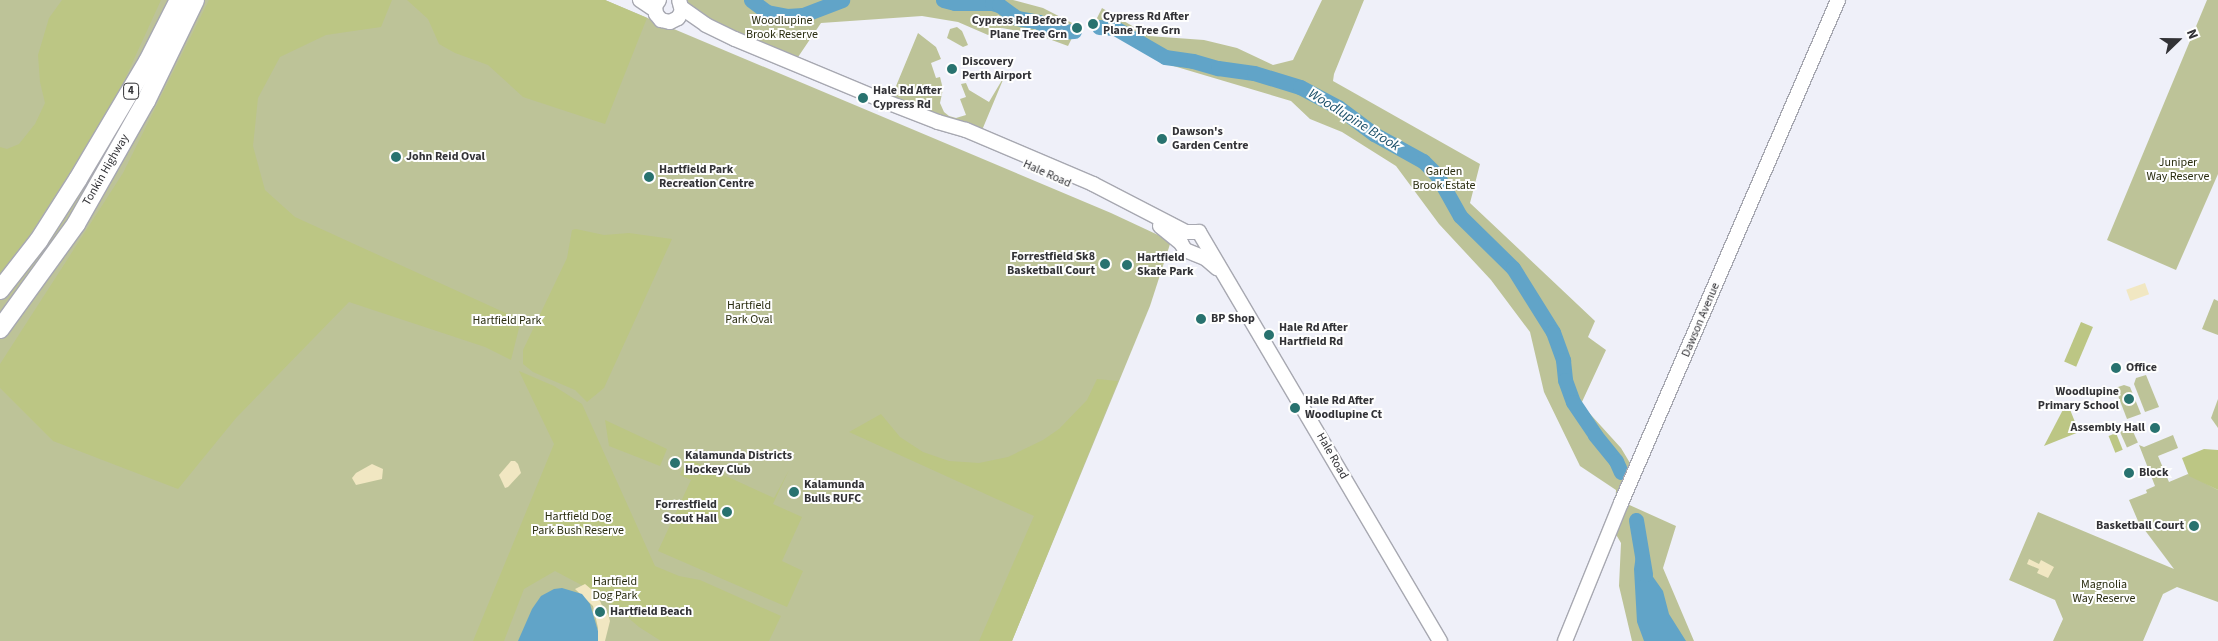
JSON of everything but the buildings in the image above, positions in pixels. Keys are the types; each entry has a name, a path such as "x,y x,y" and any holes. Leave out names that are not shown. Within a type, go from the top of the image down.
{"highway":[{"name":"Tonkin Highway","path":"0,290 39,240 78,179 148,61 178,0"},
{"name":"Tonkin Highway","path":"0,329 76,224 146,101 195,0"}],"main road":[{"path":"640,0 657,5 661,20 675,21 680,15 680,4"},
{"name":"Dawson Avenue","path":"1565,641 1623,497 1838,0"},
{"name":"Hale Road","path":"680,4 706,25"},
{"name":"Hale Road","path":"675,21 706,25 938,122 966,130 1093,184 1184,237 1199,232 1201,248"},
{"name":"Hale Road","path":"1184,237 1185,250 1201,248 1212,253 1221,272 1327,446 1440,641"}],"green space":[{"name":"Hartfield Park","path":"0,0 605,0 1111,213 1171,241 1150,306 1012,641 0,641"},
{"path":"62,0 161,0 114,103 17,255 0,275 0,147 7,149 19,144 35,124 45,103 40,82 38,55 49,18"},
{"path":"209,0 392,0 381,27 326,35 280,57 258,98 253,146 265,190 295,217 521,320 511,360 485,347 349,302 236,418 178,489 53,441 0,388 0,364 123,173"},
{"path":"407,0 605,0 647,18 605,124 523,97 488,65 455,53 439,44 428,19"},
{"name":"Woodlupine Brook Reserve","path":"679,0 1013,0 1043,8 1078,26 1068,46 1038,35 1002,28 988,35 958,22 922,16 821,23 794,63 735,39"},
{"name":"Garden Brook Estate","path":"1322,0 1364,0 1334,74 1333,81 1480,164 1470,203 1595,321 1588,337 1606,350 1581,404 1621,448 1636,473 1625,503 1676,526 1663,568 1694,641 1632,641 1619,586 1621,543 1614,531 1616,490 1580,466 1544,392 1530,332 1491,280 1439,224 1396,166 1342,132 1310,119 1291,101 1160,62 1131,45 1096,20 1102,8 1149,36 1204,40 1237,48 1273,65 1293,60"},
{"name":"Juniper Way Reserve","path":"2207,0 2218,0 2218,174 2176,270 2107,240"},
{"path":"957,27 962,31 968,45 963,47 947,38 950,29"},
{"path":"918,33 936,47 941,59 931,63 936,78 940,77 943,89 940,103 944,112 949,116 956,118 966,115 960,99 966,97 961,84 966,83 969,90 989,102 1005,75 980,135 889,103"},
{"path":"576,229 604,235 629,233 672,239 604,388 587,402 575,390 533,372 523,364 523,350 567,258 572,230"},
{"path":"2214,299 2218,301 2218,335 2202,329"},
{"path":"2081,322 2093,327 2076,367 2064,362"},
{"name":"Hartfield Dog Park Bush Reserve","path":"519,371 554,386 582,404 655,566 679,576 700,580 781,616 769,641 661,641 639,627 604,597 555,571 524,589 504,641 473,641 554,444"},
{"path":"2146,375 2159,407 2145,412 2134,384 2136,378"},
{"path":"1097,379 1118,381 1012,641 979,641 1034,516 849,432 881,414 900,437 923,452 949,461 979,463 1008,457 1043,440 1059,429 1087,400"},
{"path":"2124,385 2130,387 2141,414 2127,419 2115,388"},
{"path":"2218,399 2218,428 2211,418"},
{"path":"2067,402 2079,432 2044,446"},
{"path":"605,420 667,449 660,466 609,446"},
{"path":"2131,427 2138,443 2127,447 2120,432"},
{"path":"2116,433 2123,450 2115,453 2109,436"},
{"name":"Magnolia Way Reserve","path":"2173,435 2178,448 2158,456 2169,482 2188,474 2218,490 2218,602 2177,587 2163,594 2143,641 2053,641 2063,619 2055,600 2009,580 2038,512 2174,569 2138,521 2129,500 2147,493 2146,490 2155,486 2139,445 2144,447"},
{"path":"2204,449 2218,450 2218,490 2189,476 2182,458"},
{"path":"687,458 774,498 789,470 773,504 802,517 782,561 803,571 787,607 658,551 691,480 680,475"}],"sand":[{"path":"2145,283 2149,294 2130,301 2126,290"},
{"path":"511,461 515,461 518,464 521,473 505,488 499,475"},
{"path":"372,464 383,469 382,479 356,485 352,478 356,473"},
{"path":"2029,559 2039,564 2041,560 2054,567 2048,578 2037,573 2039,569 2027,564"},
{"name":"Hartfield Beach","path":"585,584 597,594 604,610 608,614 610,621 605,641 595,641 598,628 593,606 575,589"}],"water":[{"path":"1645,553 1651,574 1663,591 1669,614 1686,641 1644,641 1637,622 1634,569 1636,555"},
{"path":"562,588 582,594 590,604 598,631 598,641 518,641 532,609 541,596 554,589"}],"waterway":[{"name":"Woodlupine Brook","path":"751,0 767,12 787,16 803,15 842,0"},
{"name":"Woodlupine Brook","path":"943,0 955,3 992,3 999,5 1017,18 1039,22 1057,32 1074,31"},
{"name":"Woodlupine Brook","path":"1099,27 1115,28 1165,57 1254,73 1300,87 1338,107 1374,134 1423,161 1437,175 1460,216 1513,268 1553,332 1563,360 1565,380 1573,402 1595,435 1616,461 1621,472"},
{"name":"Woodlupine Brook","path":"1636,520 1645,574"}],"place":[{"name":"Cypress Rd After Plane Tree Grn","path":"1093,24"},
{"name":"Cypress Rd Before Plane Tree Grn","path":"1077,28"},
{"name":"Discovery Perth Airport","path":"952,69"},
{"name":"Hale Rd After Cypress Rd","path":"863,98"},
{"name":"Dawson's Garden Centre","path":"1162,139"},
{"name":"John Reid Oval","path":"396,157"},
{"name":"Hartfield Park Recreation Centre","path":"649,177"},
{"name":"Forrestfield Sk8 Basketball Court","path":"1105,264"},
{"name":"Hartfield Skate Park","path":"1127,265"},
{"name":"BP Shop","path":"1201,319"},
{"name":"Hale Rd After Hartfield Rd","path":"1269,335"},
{"name":"Office","path":"2116,368"},
{"name":"Woodlupine Primary School","path":"2129,399"},
{"name":"Hale Rd After Woodlupine Ct","path":"1295,408"},
{"name":"Assembly Hall","path":"2155,428"},
{"name":"Kalamunda Districts Hockey Club","path":"675,463"},
{"name":"Block","path":"2129,473"},
{"name":"Kalamunda Bulls RUFC","path":"794,492"},
{"name":"Forrestfield Scout Hall","path":"727,512"},
{"name":"Basketball Court","path":"2194,526"},
{"name":"Hartfield Beach","path":"600,612"}],"park label":[{"name":"Hartfield Park Oval","path":"749,313"},
{"name":"Hartfield Dog Park","path":"615,589"}]}
